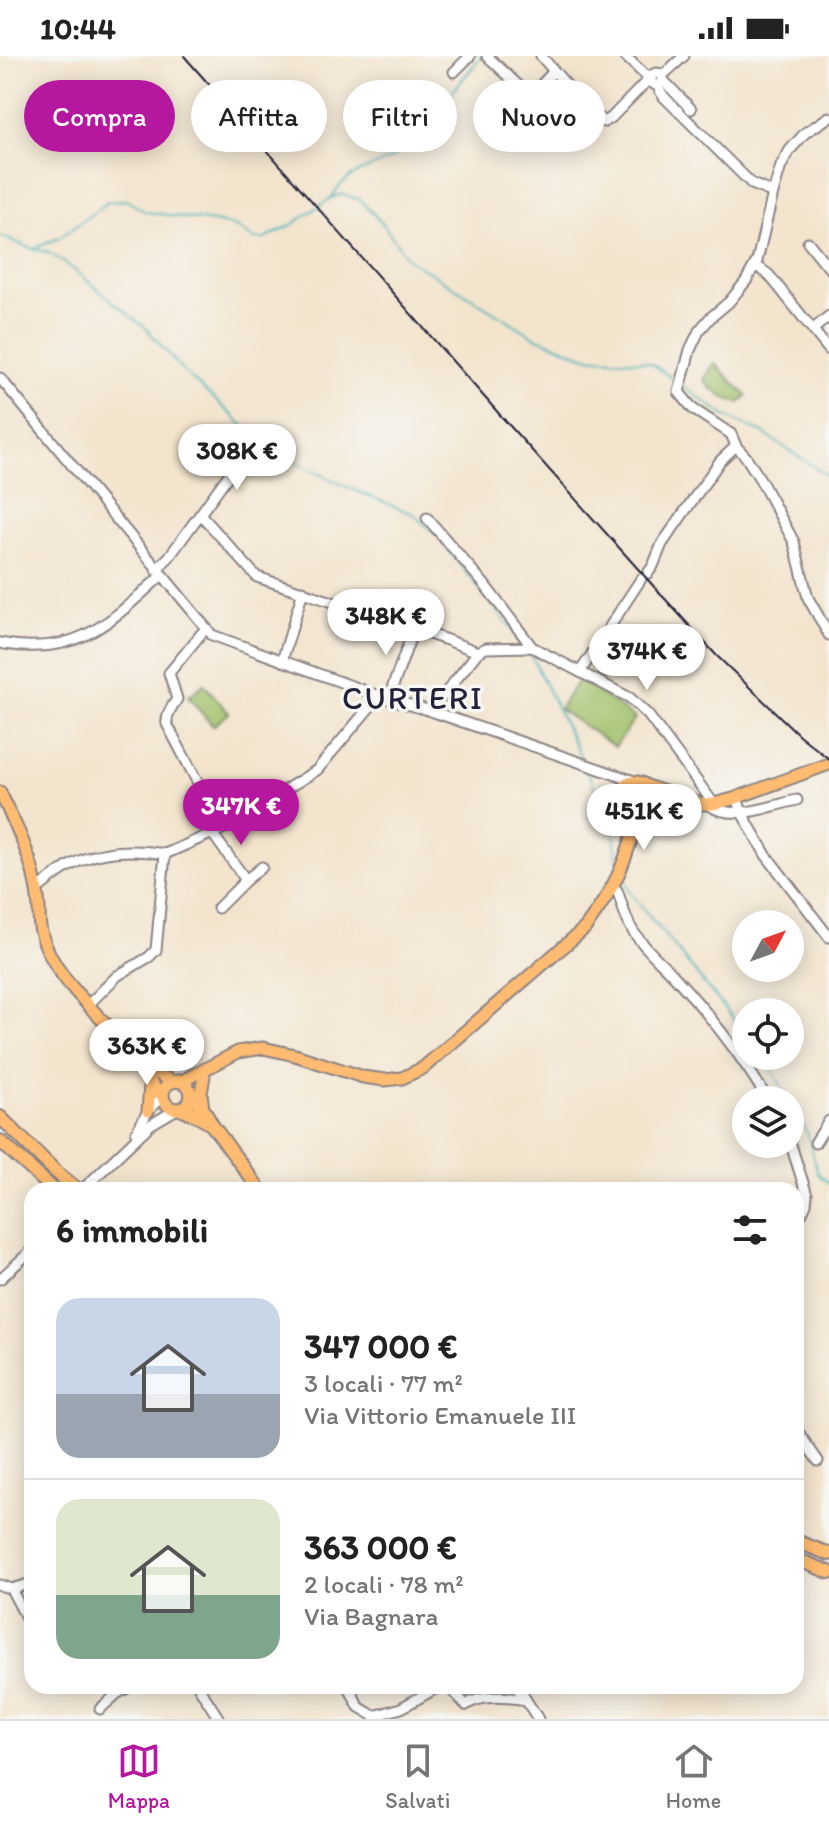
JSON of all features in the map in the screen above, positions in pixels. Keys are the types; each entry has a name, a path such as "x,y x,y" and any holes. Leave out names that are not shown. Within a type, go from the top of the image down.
{"highway":[{"path":"191,1094 254,1182"},
{"path":"178,1109 212,1125"},
{"path":"0,1117 69,1182"},
{"path":"0,1141 44,1182"},
{"path":"804,1544 829,1554"},
{"path":"804,1562 829,1572"}],"main road":[{"path":"634,827 621,793 630,782 639,781 667,793 711,804 829,764"},
{"path":"163,1096 167,1086 238,1052 263,1048 363,1077 385,1080 402,1078 423,1068 585,928 606,900 622,867 634,827 647,804 650,790 647,786"},
{"path":"0,792 33,871 40,930 61,973 141,1061 160,1075 188,1086 191,1094"},
{"path":"629,809 640,810 667,793"},
{"path":"141,1061 156,1091 166,1103 178,1109 189,1102 191,1094 213,1065"},
{"path":"203,1109 201,1093 204,1076"},
{"path":"148,1111 150,1083"}],"street":[{"path":"454,72 470,56"},
{"path":"487,56 532,95 554,71"},
{"path":"541,56 583,104 604,122 646,82 657,80 684,56"},
{"path":"625,56 691,109"},
{"path":"657,80 664,97 752,184 773,193"},
{"path":"829,117 805,133 781,166 755,265 729,302 699,331 679,388 684,400 693,409 731,434 760,479 794,542 808,598 829,635"},
{"path":"808,242 829,268"},
{"path":"755,265 769,275 829,350"},
{"path":"816,327 829,316"},
{"path":"0,378 205,629 218,639 634,781"},
{"path":"0,643 41,647 68,642 96,630 117,616 159,573 259,433"},
{"path":"580,672 653,566 662,544 720,461 736,446"},
{"path":"201,515 257,577 478,652"},
{"path":"427,518 484,584 530,647"},
{"path":"282,661 303,591"},
{"path":"36,890 63,870 94,855 133,851 165,854 222,829 317,770 384,696 414,628"},
{"path":"205,629 169,673 177,699 166,720 222,829"},
{"path":"431,711 478,652 486,648 530,647 630,698 648,715 718,811 742,813 797,800"},
{"path":"617,775 623,789"},
{"path":"737,797 742,813 776,870 829,937"},
{"path":"212,833 246,880"},
{"path":"88,1005 117,976 156,950 165,854"},
{"path":"218,908 262,867"},
{"path":"612,887 617,890 630,927 638,939 716,1026 759,1086"},
{"path":"129,1143 148,1111 163,1096"},
{"path":"88,1182 150,1125 178,1109"},
{"path":"815,1143 829,1121"},
{"path":"795,1158 803,1182"},
{"path":"804,1186 807,1195 804,1208"},
{"path":"0,1279 24,1257"},
{"path":"19,1262 24,1260"},
{"path":"804,1441 818,1461"},
{"path":"0,1585 11,1589 24,1585"},
{"path":"11,1589 24,1614"},
{"path":"100,1709 117,1694"},
{"path":"203,1694 219,1719"},
{"path":"352,1694 359,1707 380,1717 426,1694"},
{"path":"456,1694 466,1705 491,1698 526,1700"},
{"path":"521,1694 538,1719"}],"green space":[{"path":"714,363 747,396 740,403 720,395 704,380"},
{"path":"579,679 635,718 615,747 559,709"},
{"path":"204,684 229,713 213,726 188,697"}],"waterway":[{"path":"332,197 355,174 402,152 482,56"},
{"path":"0,236 33,249 61,237 108,202 126,200 146,212 214,222 236,227 253,239 265,239 342,194 359,199 383,224 408,259 535,337 586,357 649,362 679,383"},
{"path":"33,249 47,252 68,265 148,330 183,371 254,435"},
{"path":"684,387 725,416 763,433 829,477"},
{"path":"258,439 270,450 413,514 434,533"},
{"path":"444,544 522,642"},
{"path":"529,651 582,760"},
{"path":"586,769 613,826 618,864"},
{"path":"622,874 631,894 732,1017"},
{"path":"772,1070 781,1086"},
{"path":"804,1127 818,1174 829,1183"}],"railway":[{"path":"184,56 717,656 799,735 829,759"}],"district":[{"name":"CURTERI","path":"413,698"}]}
